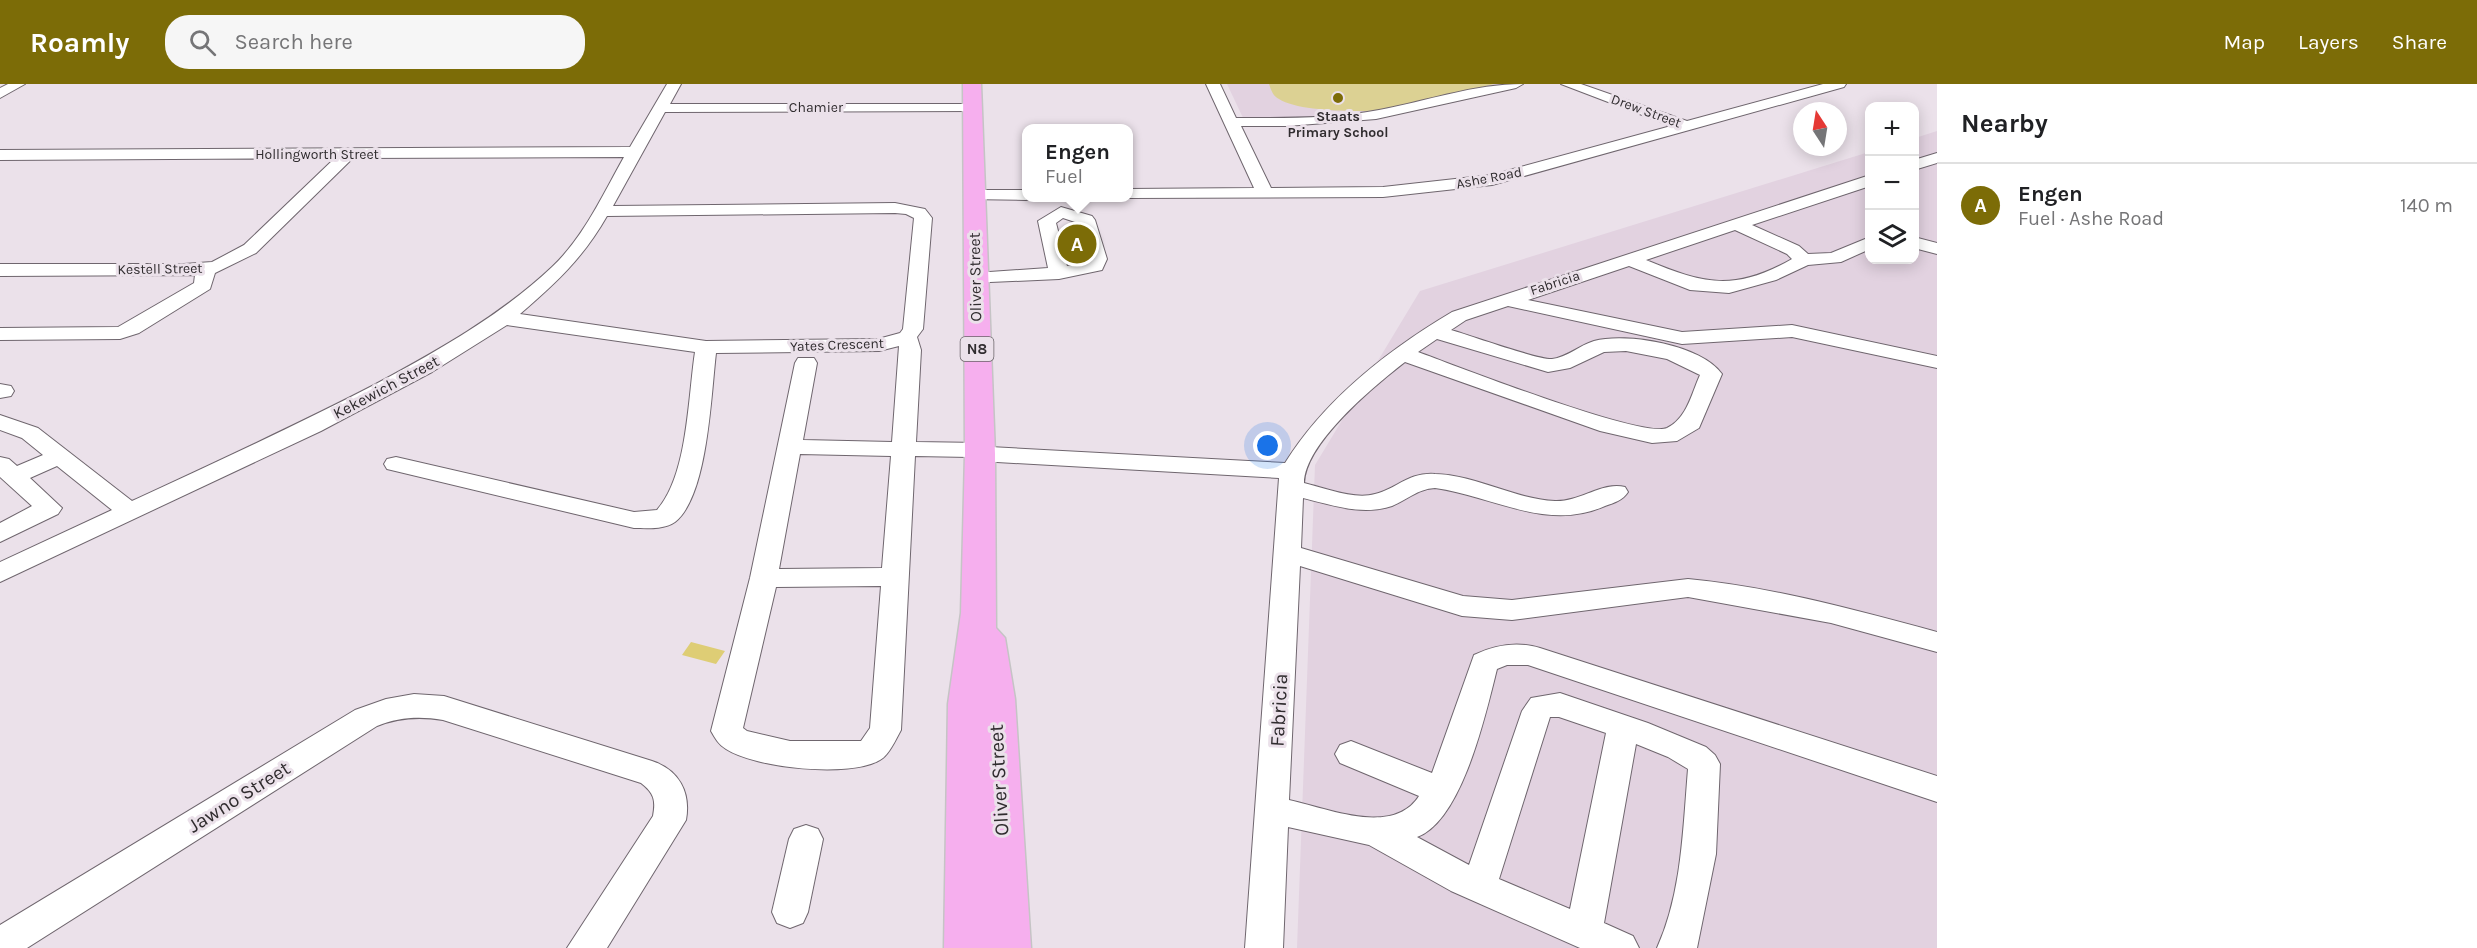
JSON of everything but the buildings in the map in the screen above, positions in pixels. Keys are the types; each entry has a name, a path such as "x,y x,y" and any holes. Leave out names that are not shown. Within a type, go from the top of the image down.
{"highway":[{"name":"Oliver Street","path":"968,948 968,704 979,613 980,452 972,95"},
{"name":"Oliver Street","path":"979,613 990,650 1008,948"}],"street":[{"path":"0,94 18,84"},
{"name":"Kekewich Street","path":"0,573 362,400 424,368 504,318 560,270 584,241 674,84"},
{"path":"1213,84 1265,193"},
{"path":"1232,122 1287,122 1376,115 1516,84"},
{"name":"Drew Street","path":"1568,84 1689,127"},
{"name":"Ashe Road","path":"1133,194 1383,192 1492,180 1839,84"},
{"name":"Chamier","path":"660,108 972,95"},
{"name":"Hollingworth Street","path":"0,155 635,152"},
{"name":"Kestell Street","path":"0,270 206,269 225,263 250,249 348,154"},
{"path":"1919,163 1937,158"},
{"name":"Fabricia","path":"1264,948 1291,479 1304,448 1322,427 1403,354 1459,316 1865,181"},
{"path":"973,195 1022,195"},
{"path":"975,279 1059,273 1095,266 1098,262 1086,220 1061,205 1047,220 1059,273"},
{"name":"Yates Crescent","path":"504,318 706,347 895,343 907,338 913,328 923,218 919,213 895,208 603,211"},
{"path":"1736,224 1793,250 1803,260"},
{"path":"1628,259 1699,288 1724,290 1742,287 1803,260 1834,258 1865,244"},
{"path":"1919,244 1937,249"},
{"path":"0,334 112,333 132,329 189,296 203,285 206,269"},
{"path":"1506,300 1660,335 1692,339 1763,331 1792,331 1936,362"},
{"path":"1403,354 1608,426 1652,436 1670,436 1691,423 1711,374 1691,360 1628,344 1597,347 1561,364 1548,366 1433,332"},
{"path":"806,363 764,578 727,731 732,738 751,747 778,752 862,754 872,750 885,730 897,577 910,350 907,338"},
{"path":"396,464 634,520 651,521 664,517 681,497 699,415 706,347"},
{"path":"0,422 30,433 130,512"},
{"path":"790,447 904,448 980,452 1291,479 1369,502 1385,499 1413,483 1436,481 1552,509 1588,505 1616,492"},
{"path":"7,470 60,456"},
{"path":"0,534 49,508 7,470"},
{"path":"1287,553 1462,606 1486,609 1555,606 1688,588 1717,591 1821,611 1937,642"},
{"path":"764,578 897,577"},
{"path":"1374,831 1399,828 1417,822 1432,806 1460,746 1484,663 1495,657 1513,653 1530,655 1937,789"},
{"path":"1479,887 1537,711 1548,704 1560,705 1696,756 1705,768 1699,854 1680,945 1676,948"},
{"name":"Jawno Street","path":"0,945 366,718 402,706 426,705 652,774 669,789 673,803 669,820 586,948"},
{"path":"1584,931 1623,728"},
{"path":"1351,754 1439,790"},
{"path":"1273,810 1374,831 1479,887 1620,948"},
{"path":"790,912 806,839"}],"shaded area":[{"name":"Staats Primary School","path":"1227,84 1507,84 1379,113 1342,118 1245,122"},
{"name":"Staats Primary School","path":"1269,84 1494,84 1399,108 1361,111 1315,109 1288,103 1275,96"},
{"path":"1937,131 1937,948 1297,948 1315,465 1420,291 1865,153 1865,264 1919,264 1919,137"},
{"path":"691,642 725,651 716,664 682,655"}],"place":[{"name":"Staats Primary School","path":"1338,98"},
{"name":"Engen","path":"1077,244"}]}
